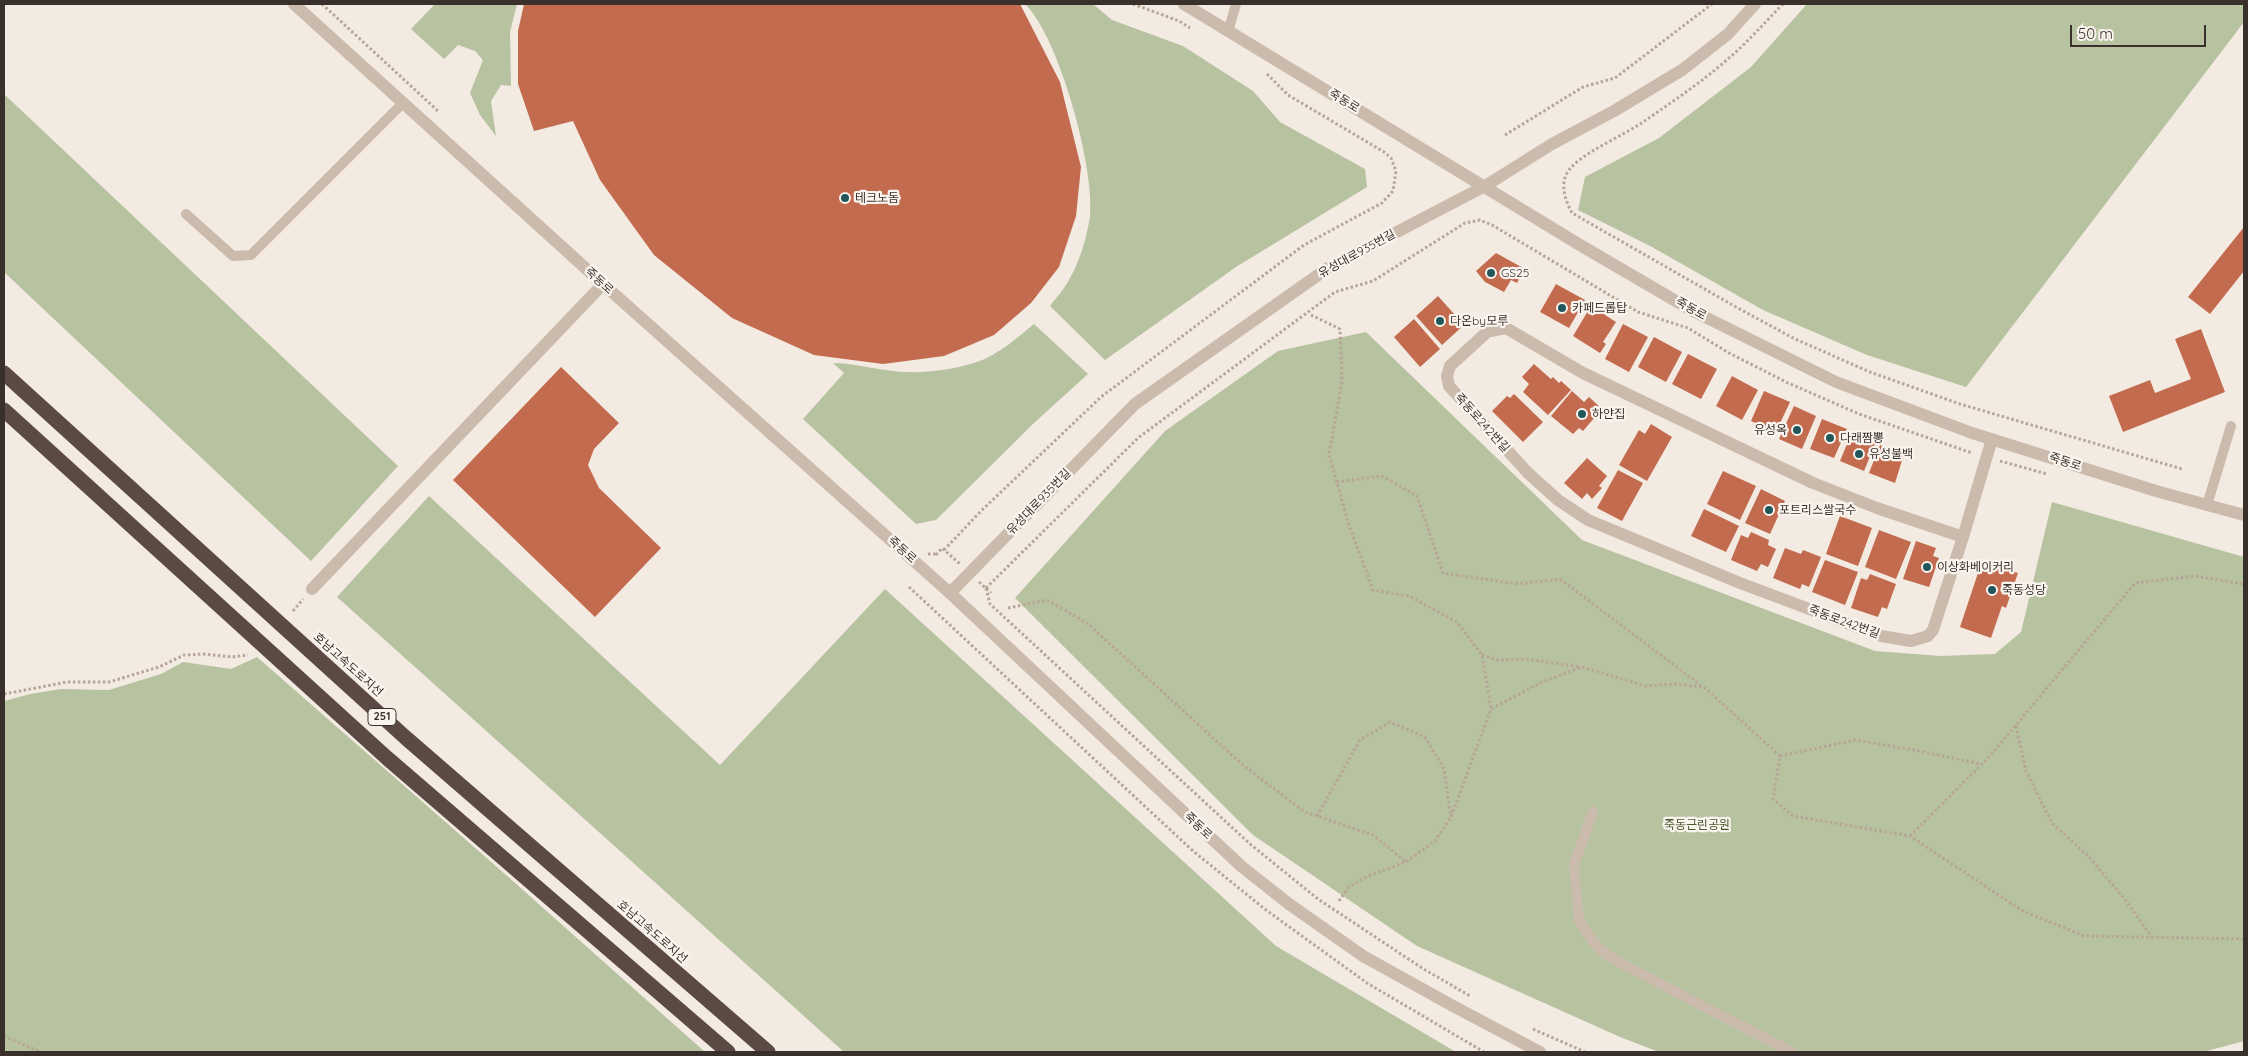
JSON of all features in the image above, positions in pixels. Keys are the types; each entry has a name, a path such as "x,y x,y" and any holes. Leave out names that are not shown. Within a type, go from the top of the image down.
{"highway":[{"name":"호남고속도로지선","path":"4,373 406,738 768,1052"},
{"name":"251","path":"4,410 387,758 728,1052"}],"street":[{"name":"죽동로","path":"294,4 603,284 950,593 1241,866 1289,904 1363,956 1540,1052"},
{"name":"죽동로","path":"1184,4 1580,245 1693,311 1836,382 1992,439 2156,491 2244,515"},
{"name":"유성대로935번길","path":"950,593 1135,404 1328,268 1485,186 1552,144 1614,111 1682,70 1728,34 1755,4"},
{"path":"312,590 603,284"},
{"name":"죽동로242번길","path":"1963,537 1877,508 1813,482 1582,373 1506,328 1487,332 1450,366 1447,376 1449,386 1528,473 1558,500 1588,520 1740,583 1881,636 1911,641 1928,636 1933,630 1963,537 1992,439"}],"lane":[{"path":"1228,32 1236,4"},
{"path":"186,214 234,256 251,255 404,103"},
{"path":"2207,505 2230,426"},
{"path":"1594,811 1574,865 1579,921 1598,949 1618,962 1792,1052"}],"path":[{"path":"1133,4 1179,21 1194,30"},
{"path":"1505,135 1583,86 1616,78 1712,4"},
{"path":"1783,4 1729,58 1690,89 1628,132 1576,162 1568,172 1564,186 1566,201 1572,213 1753,316 1795,338 1870,372 1960,404 2182,469"},
{"path":"944,550 981,511 1101,397 1304,245 1382,203 1393,191 1396,171 1391,158 1384,152 1288,96 1265,72"},
{"path":"986,588 1146,432 1335,292 1373,281 1465,223 1480,220 1492,225 1638,312 1688,328 1729,353 1788,383 1859,414 1959,450"},
{"path":"1311,315 1340,329 1342,381 1330,455 1349,525 1373,590 1409,596 1457,622 1482,655 1491,710 1451,818 1435,841 1406,862 1368,876 1349,887 1339,901"},
{"path":"1337,482 1382,476 1417,496 1443,573 1518,584 1560,579 1704,687 1780,756"},
{"path":"1910,836 1982,764 2136,583 2195,576 2244,584"},
{"path":"909,587 964,637"},
{"path":"986,588 991,593"},
{"path":"986,588 990,604 1250,844 1318,899 1422,968 1472,997"},
{"path":"1008,608 1047,600 1087,623 1244,766 1305,812 1373,835 1406,862"},
{"path":"990,604 994,601"},
{"path":"4,694 67,682 110,682 159,667 184,655 204,654 232,657 249,654"},
{"path":"1482,655 1497,660 1526,658 1582,667 1646,686 1674,684 1704,687"},
{"path":"1491,710 1540,683 1582,667"},
{"path":"1318,816 1360,740 1390,722 1425,737 1444,768 1451,818"},
{"path":"2016,725 2026,771 2052,823 2089,857 2123,897 2152,936"},
{"path":"1780,756 1854,740 1982,764"},
{"path":"1780,756 1773,800 1793,816 1910,836 2021,910 2084,936 2244,939"},
{"path":"1528,1027 1585,1052"},
{"path":"4,1036 40,1052"}],"green space":[{"path":"435,4 517,4 510,32 511,86 501,85 491,101 496,136 480,115 470,93 483,60 475,51 458,45 444,59 411,29"},
{"path":"1025,4 1093,4 1112,20 1183,46 1253,91 1280,122 1365,169 1367,187 1236,267 1105,360 1050,306 1068,282 1080,256 1090,216 1090,194 1081,137 1062,73 1038,21"},
{"path":"1807,4 2244,4 2244,22 1966,387 1867,355 1763,310 1652,247 1578,210 1585,177 1659,138 1751,67"},
{"path":"4,94 398,466 311,561 4,272"},
{"path":"1034,324 1088,374 1035,422 936,520 916,524 803,419 844,373 833,363 908,372 955,368 985,359 1007,346"},
{"name":"죽동근린공원","path":"1366,332 1582,540 1875,651 1940,656 1995,654 2021,632 2052,502 2244,557 2244,1041 2203,1052 1659,1052 1620,1037 1417,946 1253,835 1015,598 1165,431 1278,351"},
{"path":"429,496 720,765 885,589 1276,946 1456,1052 844,1052 337,597"},
{"path":"257,657 705,1052 4,1052 4,701 61,689 109,690 161,674 183,662 231,669"}],"building":[{"name":"테크노돔","path":"524,4 1020,4 1060,82 1081,167 1076,216 1059,267 1031,303 994,335 944,356 883,364 814,355 732,318 654,255 600,180 573,121 534,131 518,84 518,31"},
{"path":"2244,227 2244,271 2210,314 2188,297"},
{"path":"1496,253 1525,269 1517,283 1511,280 1504,292 1485,282 1476,271"},
{"path":"1556,284 1585,300 1569,328 1540,312"},
{"path":"1438,296 1464,325 1442,345 1416,316"},
{"path":"1591,306 1616,322 1603,342 1606,344 1600,353 1573,336"},
{"path":"1414,319 1440,349 1420,367 1394,337"},
{"path":"1623,324 1648,337 1629,372 1605,359"},
{"path":"2201,329 2225,392 2123,432 2109,396 2150,380 2155,393 2191,379 2175,339"},
{"path":"1654,337 1682,352 1666,382 1638,367"},
{"path":"1688,354 1717,369 1701,399 1672,384"},
{"path":"1534,364 1551,379 1553,377 1559,383 1561,381 1571,390 1548,415 1523,392 1529,384 1522,377"},
{"path":"561,367 619,423 594,449 588,465 599,488 661,548 595,617 453,480"},
{"path":"1732,376 1758,390 1742,420 1716,406"},
{"path":"1572,391 1584,402 1589,397 1602,409 1583,431 1579,428 1573,434 1551,416"},
{"path":"1764,391 1790,402 1776,432 1751,421"},
{"path":"1514,394 1543,422 1523,442 1492,411 1507,396 1510,398"},
{"path":"1794,406 1816,416 1802,449 1779,439"},
{"path":"1822,419 1847,429 1834,458 1810,449"},
{"path":"1651,424 1672,437 1647,481 1619,465 1639,430 1645,434"},
{"path":"1852,432 1876,442 1864,471 1840,461"},
{"path":"1880,445 1904,454 1895,483 1869,473"},
{"path":"1587,458 1607,476 1599,486 1602,488 1592,499 1587,493 1582,499 1564,483"},
{"path":"1618,470 1643,483 1622,521 1597,508"},
{"path":"1723,471 1756,486 1740,520 1707,504"},
{"path":"1761,489 1785,501 1770,534 1745,523"},
{"path":"1704,509 1739,526 1726,552 1691,536"},
{"path":"1840,516 1872,528 1858,566 1826,554"},
{"path":"1879,530 1911,542 1896,579 1865,567"},
{"path":"1751,532 1769,540 1768,545 1776,549 1768,567 1761,564 1757,571 1731,560 1741,535 1748,538"},
{"path":"1916,541 1936,548 1933,556 1939,558 1929,587 1903,579"},
{"path":"1785,548 1801,554 1803,550 1821,557 1809,587 1802,584 1800,589 1773,578"},
{"path":"1825,560 1858,572 1845,605 1812,592"},
{"name":"죽동성당","path":"1982,561 2018,573 2006,608 2002,606 1991,638 1960,627"},
{"path":"1870,574 1896,584 1887,609 1882,607 1878,617 1851,608 1861,578 1867,580"}],"place":[{"name":"테크노돔","path":"845,198"},
{"name":"GS25","path":"1491,273"},
{"name":"카페드롭탑","path":"1562,308"},
{"name":"다온by모루","path":"1440,321"},
{"name":"하얀집","path":"1582,414"},
{"name":"유성옥","path":"1797,430"},
{"name":"다래짬뽕","path":"1830,438"},
{"name":"유성불백","path":"1859,454"},
{"name":"포트리스쌀국수","path":"1769,510"},
{"name":"이상화베이커리","path":"1927,567"},
{"name":"죽동성당","path":"1992,590"}]}
